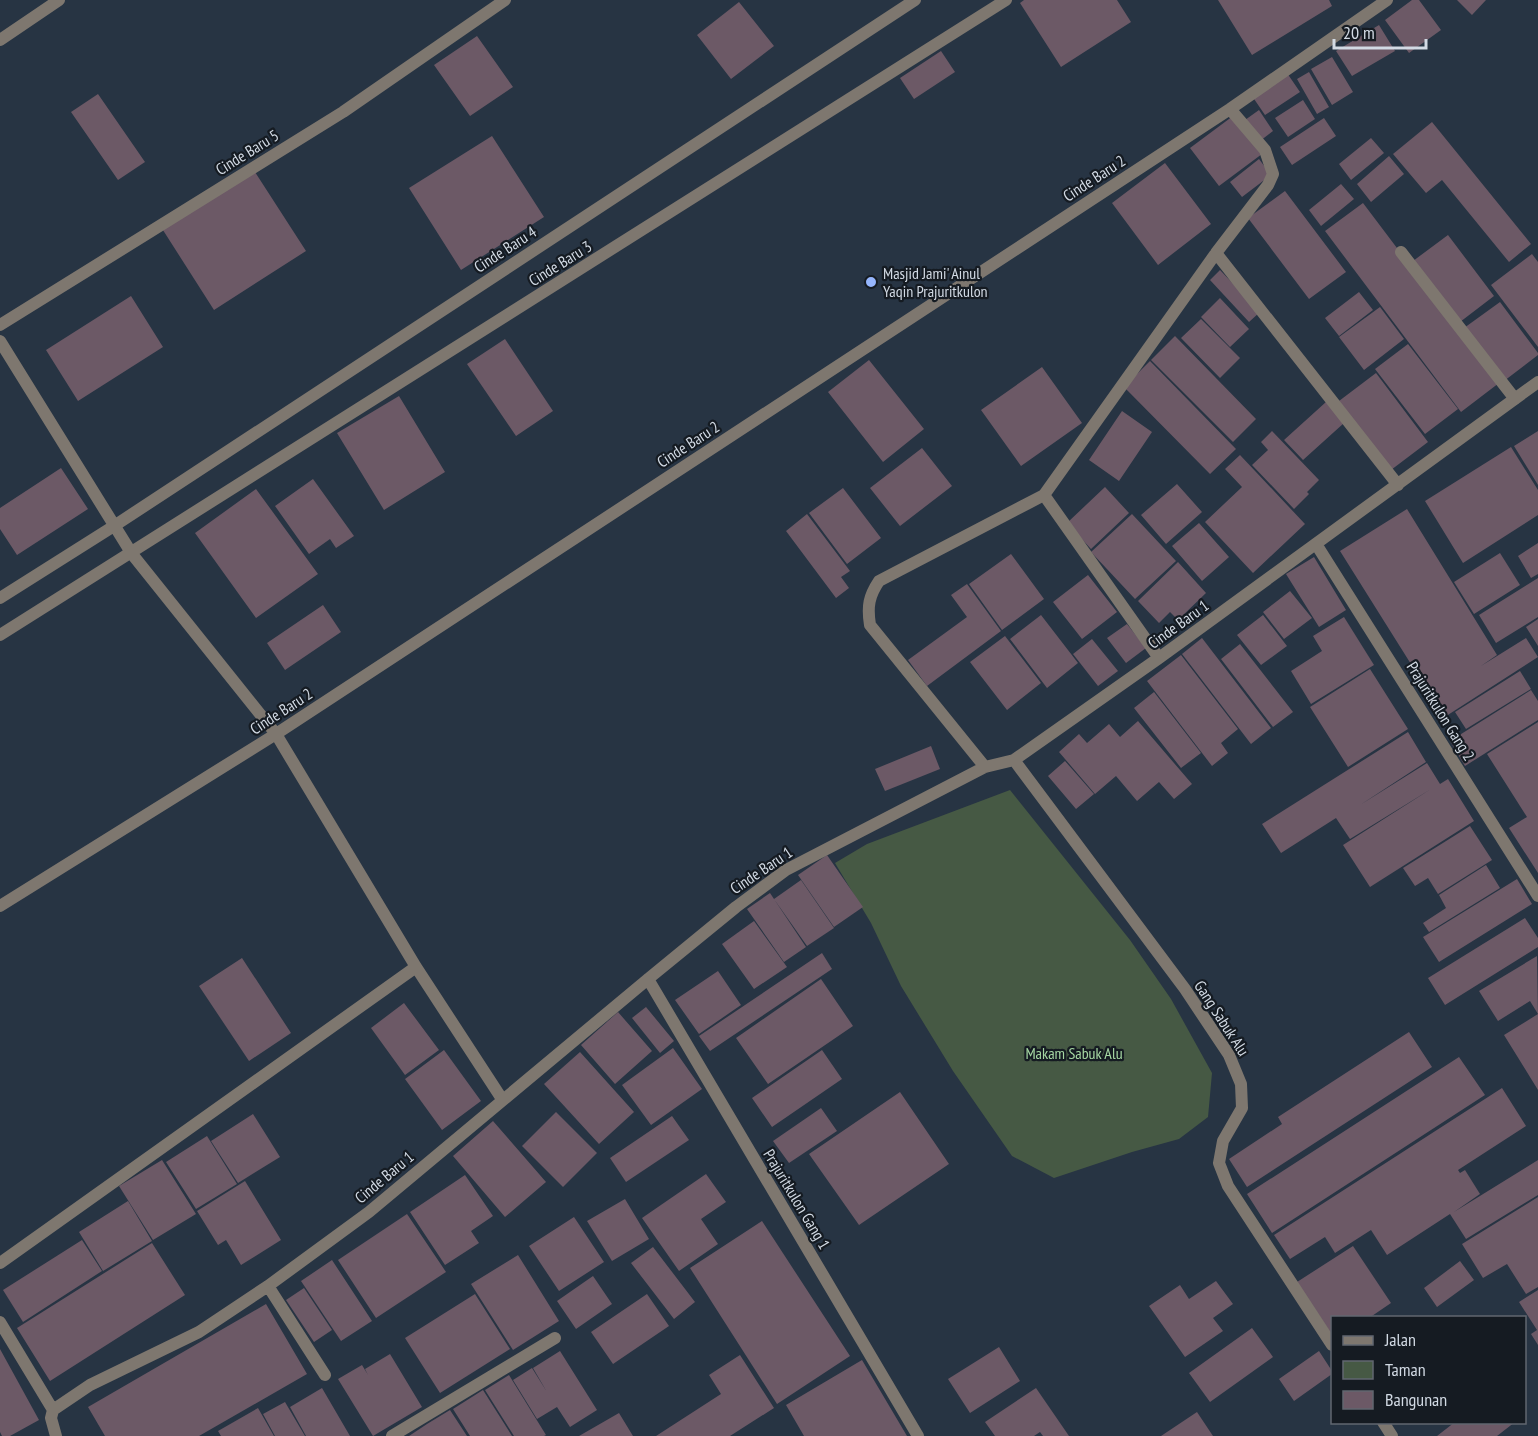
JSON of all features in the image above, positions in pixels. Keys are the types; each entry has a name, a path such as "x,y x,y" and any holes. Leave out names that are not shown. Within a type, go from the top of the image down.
{"street":[{"path":"0,40 59,0"},
{"name":"Cinde Baru 5","path":"0,325 343,112 505,0"},
{"name":"Cinde Baru 4","path":"0,598 114,526 915,0"},
{"name":"Cinde Baru 3","path":"0,636 1006,0"},
{"name":"Cinde Baru 2","path":"0,906 276,734 1230,109 1387,0"},
{"path":"985,767 870,624 867,608 870,595 879,580 1044,495 1274,174 1265,150 1230,109"},
{"path":"1401,252 1515,399"},
{"path":"1216,253 1398,485"},
{"path":"0,341 132,554 276,734 416,967 502,1099"},
{"name":"Cinde Baru 1","path":"53,1410 90,1385 199,1332 268,1286 369,1212 648,978 786,870 985,767 1014,760 1159,658 1538,382"},
{"path":"1044,495 1159,658"},
{"name":"Prajuritkulon Gang 2","path":"1316,544 1538,896"},
{"name":"Gang Sabuk Alu","path":"1014,760 1185,989 1229,1055 1241,1083 1242,1108 1223,1141 1219,1162 1228,1186 1331,1343"},
{"path":"0,1263 416,967"},
{"name":"Prajuritkulon Gang 1","path":"648,978 918,1436"},
{"path":"268,1286 325,1375"},
{"path":"0,1322 53,1410 51,1418 56,1436"},
{"path":"392,1436 555,1338"}],"green space":[{"name":"Makam Sabuk Alu","path":"1010,790 1130,940 1171,999 1212,1073 1208,1117 1179,1139 1054,1178 1012,1156 953,1071 901,986 871,923 835,863 867,844"}],"building":[{"path":"1024,0 1117,0 1131,22 1061,67 1020,3"},
{"path":"1218,0 1329,0 1332,6 1252,55"},
{"path":"1412,0 1419,0 1441,30 1409,53 1385,20"},
{"path":"1457,0 1486,0 1472,15"},
{"path":"739,2 774,46 731,79 697,35"},
{"path":"1379,25 1395,51 1352,76 1336,51"},
{"path":"477,36 513,87 470,116 434,65"},
{"path":"941,51 955,72 914,99 900,78"},
{"path":"1332,57 1353,92 1332,105 1311,69"},
{"path":"1309,72 1329,107 1317,114 1297,79"},
{"path":"1287,73 1300,92 1265,115 1252,96"},
{"path":"98,94 145,162 118,180 71,112"},
{"path":"1303,100 1315,119 1288,137 1275,118"},
{"path":"1259,110 1273,131 1260,141 1245,120"},
{"path":"1233,116 1262,154 1219,186 1190,148"},
{"path":"1324,118 1336,136 1292,165 1280,147"},
{"path":"1432,122 1531,244 1509,262 1442,180 1426,193 1393,154"},
{"path":"492,136 544,217 461,270 409,188"},
{"path":"1371,138 1384,153 1351,180 1339,164"},
{"path":"1389,156 1404,174 1371,202 1357,184"},
{"path":"1259,159 1271,175 1242,197 1230,182"},
{"path":"1165,163 1211,224 1158,265 1112,203"},
{"path":"253,169 306,251 214,310 161,227"},
{"path":"1341,184 1354,199 1321,226 1309,210"},
{"path":"1285,191 1346,272 1309,299 1248,218"},
{"path":"1363,203 1499,383 1461,412 1325,231"},
{"path":"1448,235 1494,296 1460,322 1413,261"},
{"path":"1532,254 1538,262 1538,347 1491,285"},
{"path":"1220,270 1260,312 1249,322 1210,280"},
{"path":"1359,292 1373,310 1339,336 1325,318"},
{"path":"131,296 163,347 78,401 46,350"},
{"path":"1220,298 1249,329 1230,347 1201,317"},
{"path":"1500,302 1538,353 1504,381 1464,328"},
{"path":"1380,307 1404,339 1364,370 1339,337"},
{"path":"1201,319 1240,358 1220,378 1181,338"},
{"path":"1175,336 1256,419 1233,442 1151,360"},
{"path":"505,339 553,411 516,436 467,364"},
{"path":"1408,344 1458,409 1425,434 1375,369"},
{"path":"869,360 924,429 883,462 828,392"},
{"path":"1150,361 1236,449 1210,474 1124,387"},
{"path":"1042,367 1082,423 1021,466 981,410"},
{"path":"1376,373 1428,442 1391,470 1339,401"},
{"path":"399,396 445,472 384,510 337,433"},
{"path":"1326,402 1344,423 1303,460 1284,440"},
{"path":"1122,411 1152,432 1119,481 1089,460"},
{"path":"1272,431 1319,480 1294,509 1252,465 1268,450 1261,442"},
{"path":"1538,431 1538,485 1514,446"},
{"path":"1511,447 1538,490 1538,515 1463,563 1425,501"},
{"path":"922,448 952,486 900,526 870,488"},
{"path":"1240,455 1305,524 1253,573 1205,522 1242,487 1225,469"},
{"path":"61,468 88,509 17,555 0,529 0,508"},
{"path":"313,479 354,536 336,548 330,539 309,554 275,506"},
{"path":"1177,484 1202,512 1166,544 1141,515"},
{"path":"1105,487 1129,513 1091,549 1067,523"},
{"path":"843,488 881,538 847,564 809,513"},
{"path":"256,489 318,574 256,618 195,533"},
{"path":"1407,509 1497,655 1481,666 1526,638 1538,657 1440,720 1427,699 1431,696 1340,551"},
{"path":"807,514 850,571 841,577 849,588 836,598 786,531"},
{"path":"1132,514 1176,561 1135,599 1091,552"},
{"path":"1199,523 1229,557 1202,581 1172,546"},
{"path":"1538,543 1538,574 1531,578 1518,556"},
{"path":"1500,553 1520,585 1474,614 1454,582"},
{"path":"1011,554 1044,599 1002,630 969,584"},
{"path":"1314,557 1346,610 1319,627 1286,574"},
{"path":"1178,562 1206,593 1178,620 1170,612 1159,623 1138,601"},
{"path":"1088,575 1117,612 1082,639 1053,602"},
{"path":"1538,578 1538,617 1496,643 1479,615"},
{"path":"967,584 1001,631 927,686 908,660 967,617 951,595"},
{"path":"1290,591 1312,618 1284,639 1263,612"},
{"path":"323,605 341,632 285,670 267,643"},
{"path":"1041,615 1078,663 1047,688 1010,639"},
{"path":"1263,615 1287,646 1261,665 1237,635"},
{"path":"1344,617 1374,665 1311,704 1291,671 1322,651 1313,636"},
{"path":"1538,619 1538,646 1526,627"},
{"path":"1127,624 1146,648 1126,663 1107,638"},
{"path":"1005,636 1041,683 1007,710 970,662"},
{"path":"1202,638 1271,728 1251,744 1182,654"},
{"path":"1092,639 1118,671 1098,686 1073,654"},
{"path":"1240,644 1293,712 1273,727 1221,659"},
{"path":"1181,655 1238,729 1221,743 1228,753 1212,766 1147,681"},
{"path":"1370,669 1408,729 1348,767 1310,707"},
{"path":"1520,671 1531,689 1466,729 1455,712"},
{"path":"1531,690 1538,701 1538,720 1465,766 1450,741"},
{"path":"1154,692 1201,753 1181,768 1134,708"},
{"path":"1138,721 1192,784 1174,799 1159,782 1137,801 1116,776 1095,794 1059,752 1079,734 1087,743 1109,724 1120,737"},
{"path":"1538,722 1538,873 1509,828 1527,817 1487,754"},
{"path":"1408,732 1426,762 1360,805 1427,763 1440,784 1448,779 1474,821 1370,887 1343,845 1431,789 1350,839 1336,818 1281,853 1262,824"},
{"path":"931,746 940,769 885,791 875,769"},
{"path":"1065,761 1094,794 1076,809 1048,776"},
{"path":"1470,826 1492,860 1438,894 1428,878 1415,886 1403,868"},
{"path":"827,855 863,907 834,927 798,875"},
{"path":"1486,865 1500,888 1429,932 1423,923 1446,908 1439,895"},
{"path":"1517,879 1532,904 1439,962 1423,937"},
{"path":"801,880 834,928 807,946 774,899"},
{"path":"770,893 806,947 784,962 747,909"},
{"path":"1525,918 1538,938 1538,947 1445,1005 1428,978"},
{"path":"754,921 787,967 754,989 722,944"},
{"path":"822,953 832,969 710,1051 699,1036"},
{"path":"1537,956 1538,1014 1530,1001 1498,1021 1479,991"},
{"path":"242,958 291,1033 249,1061 199,986"},
{"path":"718,971 741,1005 699,1034 675,1000"},
{"path":"821,979 853,1026 768,1084 736,1038"},
{"path":"404,1003 439,1050 405,1075 371,1028"},
{"path":"646,1007 674,1041 660,1053 632,1018"},
{"path":"618,1012 652,1051 615,1084 581,1045"},
{"path":"1538,1014 1538,1090 1504,1035"},
{"path":"1409,1032 1432,1067 1247,1187 1229,1159 1282,1124 1278,1117"},
{"path":"673,1048 702,1089 651,1125 622,1085"},
{"path":"444,1050 481,1101 442,1130 405,1079"},
{"path":"822,1050 842,1079 772,1127 752,1098"},
{"path":"580,1052 634,1112 599,1144 544,1084"},
{"path":"1459,1057 1485,1095 1272,1233 1247,1194"},
{"path":"1502,1088 1526,1126 1458,1170 1460,1173 1465,1170 1480,1194 1454,1212 1538,1160 1538,1195 1466,1239 1450,1214 1387,1255 1371,1230 1335,1253 1325,1237 1290,1259 1274,1235"},
{"path":"900,1092 949,1164 859,1225 809,1154"},
{"path":"821,1108 837,1131 789,1163 773,1141"},
{"path":"556,1112 597,1153 563,1187 522,1146"},
{"path":"253,1114 280,1157 238,1183 211,1141"},
{"path":"672,1116 689,1140 626,1182 610,1158"},
{"path":"493,1121 546,1182 505,1217 453,1156"},
{"path":"207,1136 237,1184 196,1209 166,1162"},
{"path":"162,1160 196,1214 153,1240 119,1186"},
{"path":"706,1174 726,1202 701,1219 718,1244 679,1271 642,1218"},
{"path":"465,1175 493,1216 471,1231 479,1243 445,1265 410,1212"},
{"path":"245,1181 281,1240 241,1265 226,1240 218,1245 197,1211"},
{"path":"1538,1197 1538,1287 1526,1294 1507,1264 1483,1278 1462,1244"},
{"path":"625,1199 649,1239 612,1261 587,1221"},
{"path":"128,1201 152,1241 103,1271 79,1232"},
{"path":"407,1214 446,1272 376,1318 338,1260"},
{"path":"574,1217 604,1262 559,1291 529,1246"},
{"path":"762,1221 850,1356 777,1404 690,1268"},
{"path":"82,1240 102,1271 23,1322 3,1290"},
{"path":"152,1243 185,1295 50,1381 17,1328"},
{"path":"1353,1246 1391,1303 1372,1316 1331,1316 1331,1333 1297,1282"},
{"path":"653,1247 695,1302 674,1319 631,1263"},
{"path":"518,1255 559,1321 513,1350 471,1284"},
{"path":"332,1260 372,1321 341,1341 301,1281"},
{"path":"1460,1261 1474,1280 1437,1307 1424,1288"},
{"path":"593,1276 612,1304 576,1329 557,1301"},
{"path":"1216,1281 1233,1304 1213,1318 1223,1331 1185,1357 1149,1306 1180,1285 1189,1299"},
{"path":"304,1288 332,1330 314,1342 286,1300"},
{"path":"1538,1290 1538,1345 1531,1334 1537,1330 1519,1302"},
{"path":"475,1294 510,1349 440,1393 405,1338"},
{"path":"647,1294 669,1326 613,1364 591,1332"},
{"path":"266,1304 307,1374 199,1436 105,1436 88,1407"},
{"path":"1252,1328 1273,1357 1210,1402 1189,1373"},
{"path":"999,1347 1020,1381 970,1413 948,1379"},
{"path":"0,1349 39,1420 10,1436 2,1436 0,1432"},
{"path":"560,1351 597,1410 570,1427 557,1407 537,1419 513,1380 532,1368 547,1392 533,1368"},
{"path":"1319,1351 1331,1369 1331,1375 1294,1401 1279,1379"},
{"path":"390,1354 422,1407 373,1436 338,1379 362,1365 368,1375 365,1369"},
{"path":"740,1355 774,1408 730,1436 656,1436 721,1394 709,1375"},
{"path":"862,1360 907,1436 804,1436 786,1405"},
{"path":"509,1375 546,1435 514,1436 485,1390"},
{"path":"322,1388 350,1436 306,1436 290,1407"},
{"path":"1036,1388 1069,1436 1043,1436 1040,1432 1034,1436 995,1436 985,1422"},
{"path":"483,1390 512,1436 470,1436 453,1409"},
{"path":"285,1402 305,1436 275,1436 263,1414"},
{"path":"258,1408 274,1436 221,1436 218,1431"},
{"path":"450,1410 467,1436 409,1436 427,1424"},
{"path":"1197,1412 1213,1436 1161,1436"},
{"path":"619,1413 633,1436 579,1436"},
{"path":"1452,1424 1512,1424 1497,1436 1437,1436"}],"place":[{"name":"Masjid Jami' Ainul Yaqin Prajuritkulon","path":"871,282"}]}
